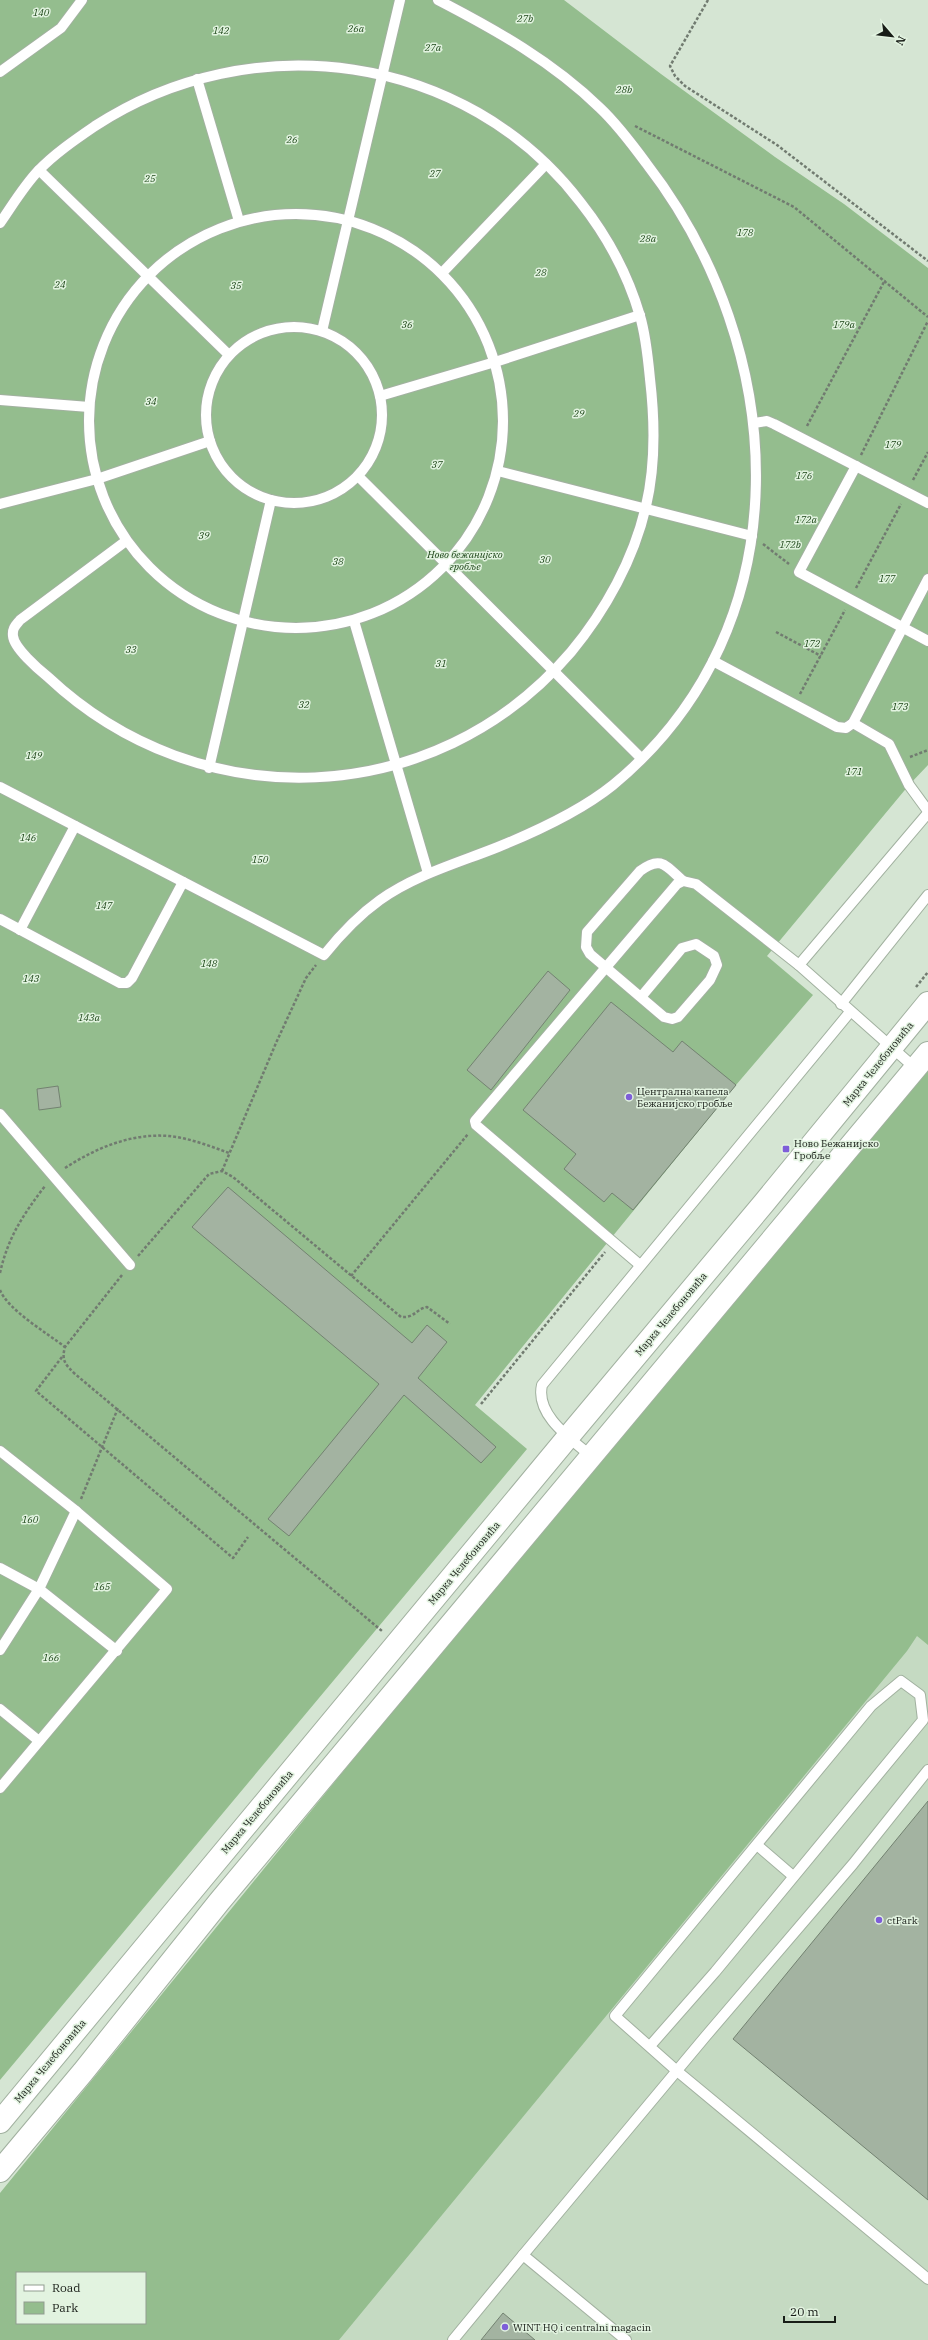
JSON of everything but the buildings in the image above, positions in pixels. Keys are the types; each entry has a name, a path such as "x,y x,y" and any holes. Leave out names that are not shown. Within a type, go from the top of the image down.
{"main road":[{"name":"Марка Челебоновића","path":"0,2122 764,1203 928,1003"},
{"path":"0,2171 83,2072 219,1902 921,1061"},
{"path":"198,1884 219,1902"}],"lane":[{"path":"0,72 61,28 82,0"},
{"path":"322,330 400,0"},
{"path":"0,787 324,955 354,922 380,900 428,873 501,846 541,827 612,786 661,737 694,695 713,661 730,624 743,584 752,536 756,501 754,423 744,366 732,324 711,269 687,222 664,186 600,108 518,43 438,0"},
{"path":"0,223 38,170 81,136 147,96 197,79 260,67 305,64 329,65 382,74 424,86 476,111 496,124 546,164 572,191 603,231 640,315 655,417 653,464 646,508 631,551 607,603 582,638 554,671 505,713 474,732 437,751 397,763 318,778 242,774 209,768 156,749 85,709 47,677 14,642 13,630 20,620 126,541"},
{"path":"197,79 239,222"},
{"path":"442,273 546,164"},
{"path":"38,170 146,278 228,355"},
{"path":"275,214 312,214 348,220 382,232 414,250 442,273 465,299 475,317 495,362 502,398 503,435 498,471 478,521 446,565 412,593 388,608 354,621 317,628 280,628 243,622 209,610 178,592 150,569 126,541 109,512 96,479 91,450 89,407 96,367 108,334 121,310 146,278 174,254 199,238 239,222 275,214"},
{"path":"380,396 495,362 640,315"},
{"path":"302,326 322,330 339,338 358,354 375,378 380,396 382,413 378,441 368,462 358,476 343,488 314,500 290,503 271,500 254,494 235,480 217,458 210,441 206,426 208,396 216,374 228,355 244,342 262,332 282,327 302,326"},
{"path":"0,400 89,407"},
{"path":"754,423 767,421 928,503"},
{"path":"0,504 96,479 210,441"},
{"path":"856,466 799,572 928,641"},
{"path":"498,471 752,536"},
{"path":"358,476 640,758"},
{"path":"209,768 271,500"},
{"path":"713,661 842,729 853,724 928,579"},
{"path":"354,621 397,763 428,873"},
{"path":"799,965 928,812 909,785 889,744 853,724"},
{"path":"20,930 75,826"},
{"path":"641,997 682,948 696,944 714,956 717,965 715,973 678,1017 672,1019 664,1017 590,954 586,947 587,932 640,871 657,862 663,864 683,881 696,884 799,965 891,1048 921,1061"},
{"path":"640,1265 476,1125 475,1121 677,884 683,881"},
{"path":"0,919 120,983 127,983 132,978 183,882"},
{"path":"841,1004 928,895"},
{"path":"591,1456 568,1437 545,1409 541,1401 542,1385 850,1012"},
{"path":"0,1114 130,1265"},
{"path":"0,1451 76,1511 167,1589 117,1651 0,1788"},
{"path":"0,1650 39,1589 76,1511"},
{"path":"0,1568 39,1589 117,1651"},
{"path":"650,2046 923,1720 920,1695 901,1681 872,1706 615,2016 677,2071 928,2279"},
{"path":"0,1709 39,1741"},
{"path":"453,2340 677,2071 853,1864 928,1770"},
{"path":"757,1844 793,1876"},
{"path":"523,2255 626,2340"}],"path":[{"path":"708,0 670,66 675,76 685,86 722,112 777,145 928,261"},
{"path":"620,131 637,126 794,207 885,280 928,317"},
{"path":"801,438 885,280"},
{"path":"856,466 928,321"},
{"path":"795,704 928,452"},
{"path":"752,536 799,572"},
{"path":"776,632 820,656"},
{"path":"898,762 928,750"},
{"path":"222,1171 306,978 324,955"},
{"path":"351,1276 476,1125"},
{"path":"0,1273 9,1241 19,1220 53,1176 85,1155 102,1147 146,1136 170,1136 229,1153"},
{"path":"248,1537 233,1558 36,1391 62,1356 65,1347 130,1265 209,1174 222,1171 233,1177 401,1317 414,1316 422,1308 427,1307 450,1324"},
{"path":"481,1404 613,1242"},
{"path":"0,1290 2,1296 16,1309 65,1347"},
{"path":"62,1356 63,1361 75,1374 118,1408 382,1630"},
{"path":"76,1511 118,1408"}],"shaded area":[{"path":"928,1082 928,2340 0,2340 0,2194"}],"green space":[{"name":"Ново бежанијско гробље","path":"0,0 564,0 661,74 775,157 844,204 928,268 928,765 909,785 767,956 813,995 736,1085 475,1405 527,1449 0,2080"},
{"path":"928,1053 928,1645 917,1636 907,1651 339,2340 0,2340 0,2193"}],"place":[{"name":"Централна капела Бежанијско гробље","path":"629,1097"},
{"name":"Ново Бежанијско Гробље","path":"786,1149"},
{"name":"ctPark","path":"879,1920"},
{"name":"WINT HQ i centralni magacin","path":"505,2327"}],"park label":[{"name":"140","path":"41,12"},
{"name":"27b","path":"525,18"},
{"name":"26a","path":"356,28"},
{"name":"142","path":"221,30"},
{"name":"27a","path":"433,47"},
{"name":"28b","path":"624,89"},
{"name":"26","path":"292,139"},
{"name":"27","path":"435,173"},
{"name":"25","path":"150,178"},
{"name":"178","path":"745,232"},
{"name":"28a","path":"648,238"},
{"name":"28","path":"541,272"},
{"name":"24","path":"60,284"},
{"name":"35","path":"236,285"},
{"name":"36","path":"407,324"},
{"name":"179a","path":"844,324"},
{"name":"34","path":"151,401"},
{"name":"29","path":"579,413"},
{"name":"179","path":"893,444"},
{"name":"37","path":"437,464"},
{"name":"176","path":"804,475"},
{"name":"172a","path":"806,519"},
{"name":"39","path":"204,535"},
{"name":"172b","path":"790,544"},
{"name":"30","path":"545,559"},
{"name":"38","path":"338,561"},
{"name":"177","path":"887,578"},
{"name":"172","path":"812,643"},
{"name":"33","path":"131,649"},
{"name":"31","path":"441,663"},
{"name":"32","path":"304,704"},
{"name":"173","path":"900,706"},
{"name":"149","path":"34,755"},
{"name":"171","path":"854,771"},
{"name":"146","path":"28,837"},
{"name":"150","path":"260,859"},
{"name":"147","path":"104,905"},
{"name":"148","path":"209,963"},
{"name":"143","path":"31,978"},
{"name":"143a","path":"89,1017"},
{"name":"160","path":"30,1519"},
{"name":"165","path":"102,1586"},
{"name":"166","path":"51,1657"}]}
